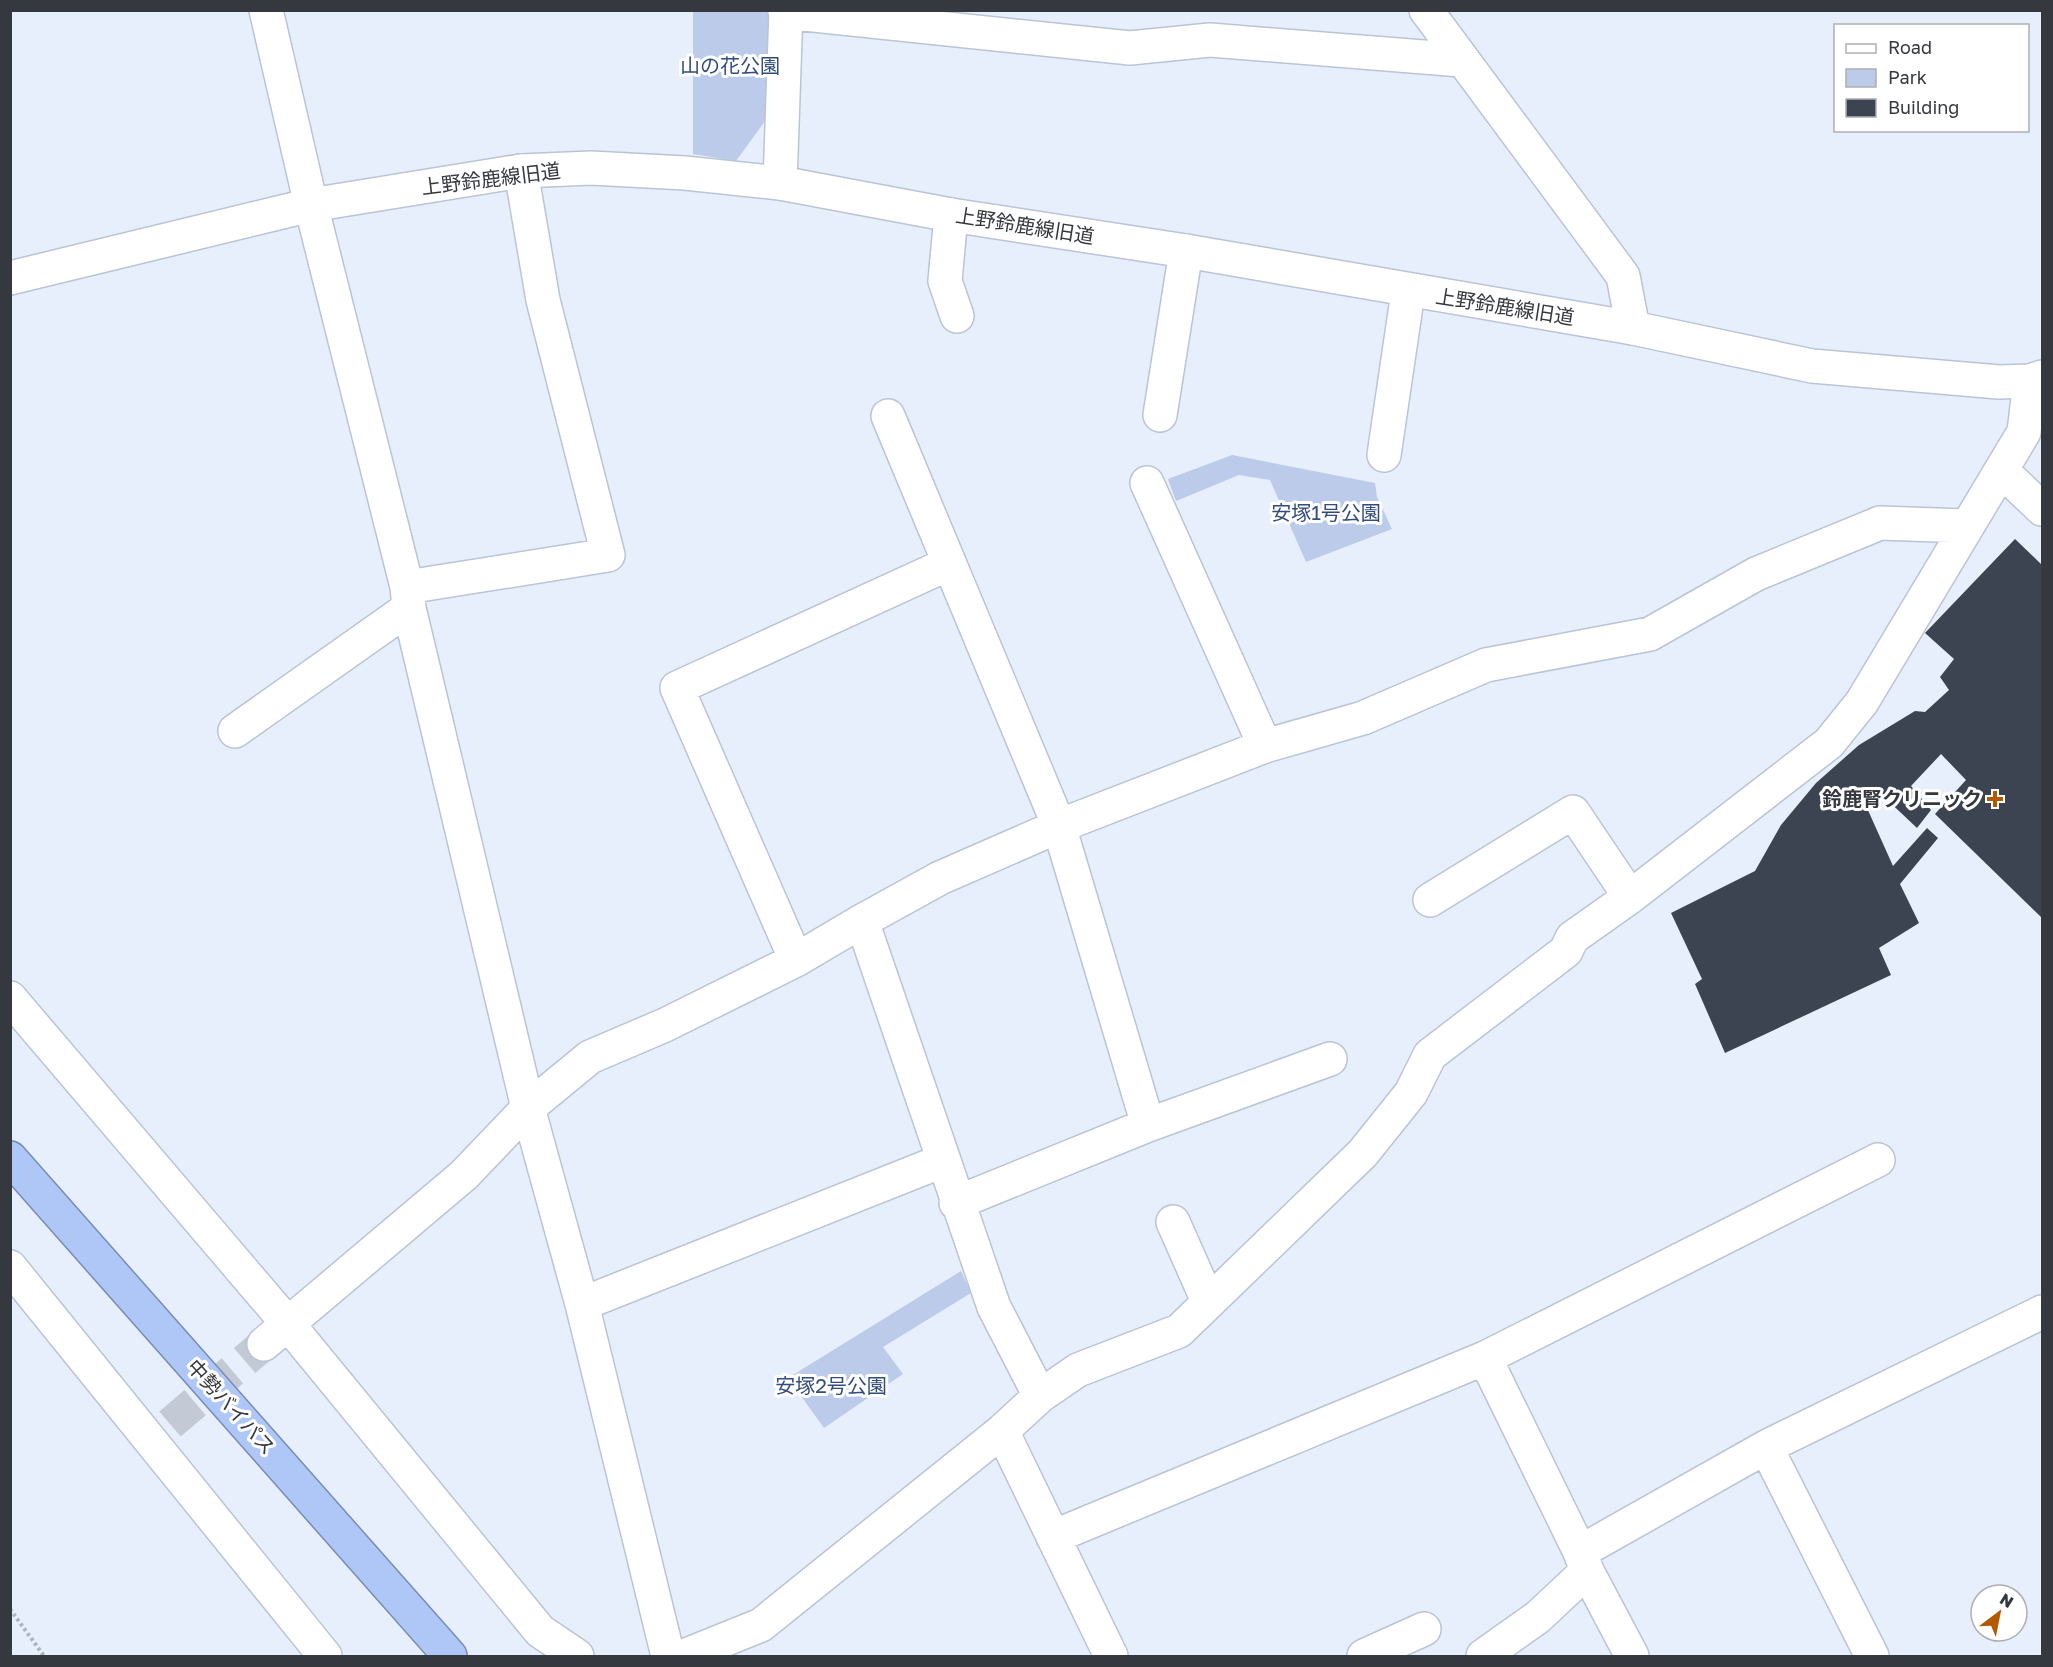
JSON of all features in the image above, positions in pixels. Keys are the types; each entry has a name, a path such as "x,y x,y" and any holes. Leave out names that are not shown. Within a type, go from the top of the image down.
{"highway":[{"name":"中勢バイパス","path":"10,1158 450,1656"}],"street":[{"path":"266,10 311,205 408,597 528,1108 582,1304 668,1656"},
{"path":"1426,10 1623,276 1633,328"},
{"path":"780,183 786,11 1130,48 1210,40 1461,60"},
{"name":"上野鈴鹿線旧道","path":"10,278 311,205 521,171 591,168 685,173 780,183 951,215 1186,251 1408,292 1633,328 1812,366 1999,382 2036,379"},
{"path":"235,731 408,597 608,555 543,300 521,171"},
{"path":"951,215 945,280 957,316"},
{"path":"1160,415 1186,251"},
{"path":"1384,455 1408,292"},
{"path":"684,1656 761,1625 1002,1431 1040,1396 1078,1370 1179,1331 1364,1153 1411,1093 1430,1055 1566,951 1572,938 1630,897 1828,743 1862,702 2024,432 2036,379"},
{"path":"888,416 1059,826 1148,1125"},
{"path":"2001,470 2043,509"},
{"path":"1147,483 1265,746"},
{"path":"264,1344 464,1175 528,1108 590,1057 664,1025 796,960 940,878 1059,826 1265,746 1363,718 1486,665 1650,634 1756,574 1880,522 1966,526"},
{"path":"796,960 677,688 948,564"},
{"path":"1430,900 1573,812 1630,897"},
{"path":"862,921 956,1203 994,1307 1040,1396"},
{"path":"10,998 288,1324 540,1631 577,1656"},
{"path":"956,1203 1148,1125 1330,1059"},
{"path":"1053,1537 1485,1358 1878,1160"},
{"path":"582,1304 942,1161"},
{"path":"1173,1222 1208,1301"},
{"path":"10,1268 160,1432 325,1656"},
{"path":"1483,1656 1538,1617 1583,1562 1766,1447 2043,1312"},
{"path":"1485,1358 1583,1562 1632,1656"},
{"path":"1002,1431 1111,1656"},
{"path":"1766,1447 1872,1656"},
{"path":"1364,1656 1424,1629"}],"path":[{"path":"10,1609 44,1656"}],"green space":[{"name":"山の花公園","path":"693,11 769,11 765,121 736,161 693,154"},
{"name":"安塚1号公園","path":"1232,455 1375,483 1377,497 1392,529 1306,562 1270,480 1239,475 1176,501 1168,479"},
{"name":"安塚2号公園","path":"961,1271 971,1293 883,1347 903,1374 824,1428 788,1378"}],"building":[{"name":"鈴鹿腎クリニック","path":"2015,539 2042,565 2041,917 1935,814 1966,780 1941,754 1911,786 1931,810 1917,828 1881,794 1867,808 1893,866 1927,828 1938,838 1900,884 1919,923 1879,948 1891,975 1725,1053 1695,984 1702,979 1671,913 1755,871 1781,825 1816,783 1859,745 1915,711 1925,712 1949,690 1940,677 1954,659 1925,633"}],"tunnel":[{"path":"170,1424 264,1344"}],"place":[{"name":"鈴鹿腎クリニック","path":"1995,799"}]}
